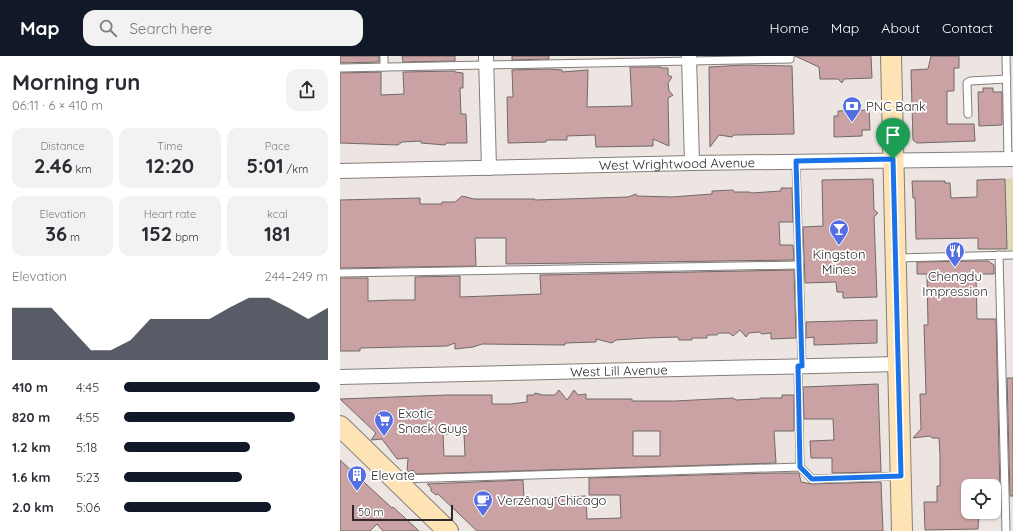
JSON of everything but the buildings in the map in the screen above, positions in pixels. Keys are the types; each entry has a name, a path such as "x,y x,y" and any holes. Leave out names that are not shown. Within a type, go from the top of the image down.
{"main road":[{"path":"891,56 902,531"},
{"path":"340,426 448,531"}],"street":[{"path":"689,58 692,163"},
{"path":"486,60 489,168"},
{"name":"West Wrightwood Avenue","path":"340,171 893,159 1010,159"},
{"name":"West Lill Avenue","path":"340,377 898,364"}],"lane":[{"path":"384,56 384,67"},
{"path":"340,68 384,67 486,60 790,58 790,56"},
{"path":"1006,56 1010,159"},
{"path":"968,114 967,83 970,80 1007,79"},
{"path":"796,161 799,265 800,467 812,479 901,476"},
{"path":"999,255 1006,531"},
{"path":"895,258 1013,255"},
{"path":"340,273 799,265"},
{"path":"395,480 800,467"}],"shaded area":[{"path":"1013,178 1013,250 1007,250 1006,179"}],"place":[{"name":"PNC Bank","path":"852,123"},
{"name":"Kingston Mines","path":"839,246"},
{"name":"Chengdu Impression","path":"955,268"},
{"name":"Exotic Snack Guys","path":"384,437"},
{"name":"Elevate","path":"357,492"},
{"name":"Verzênay Chicago","path":"483,517"}],"route":[{"path":"893,159 901,476 812,479 800,467 798,366 802,366 796,161 893,159"}]}
